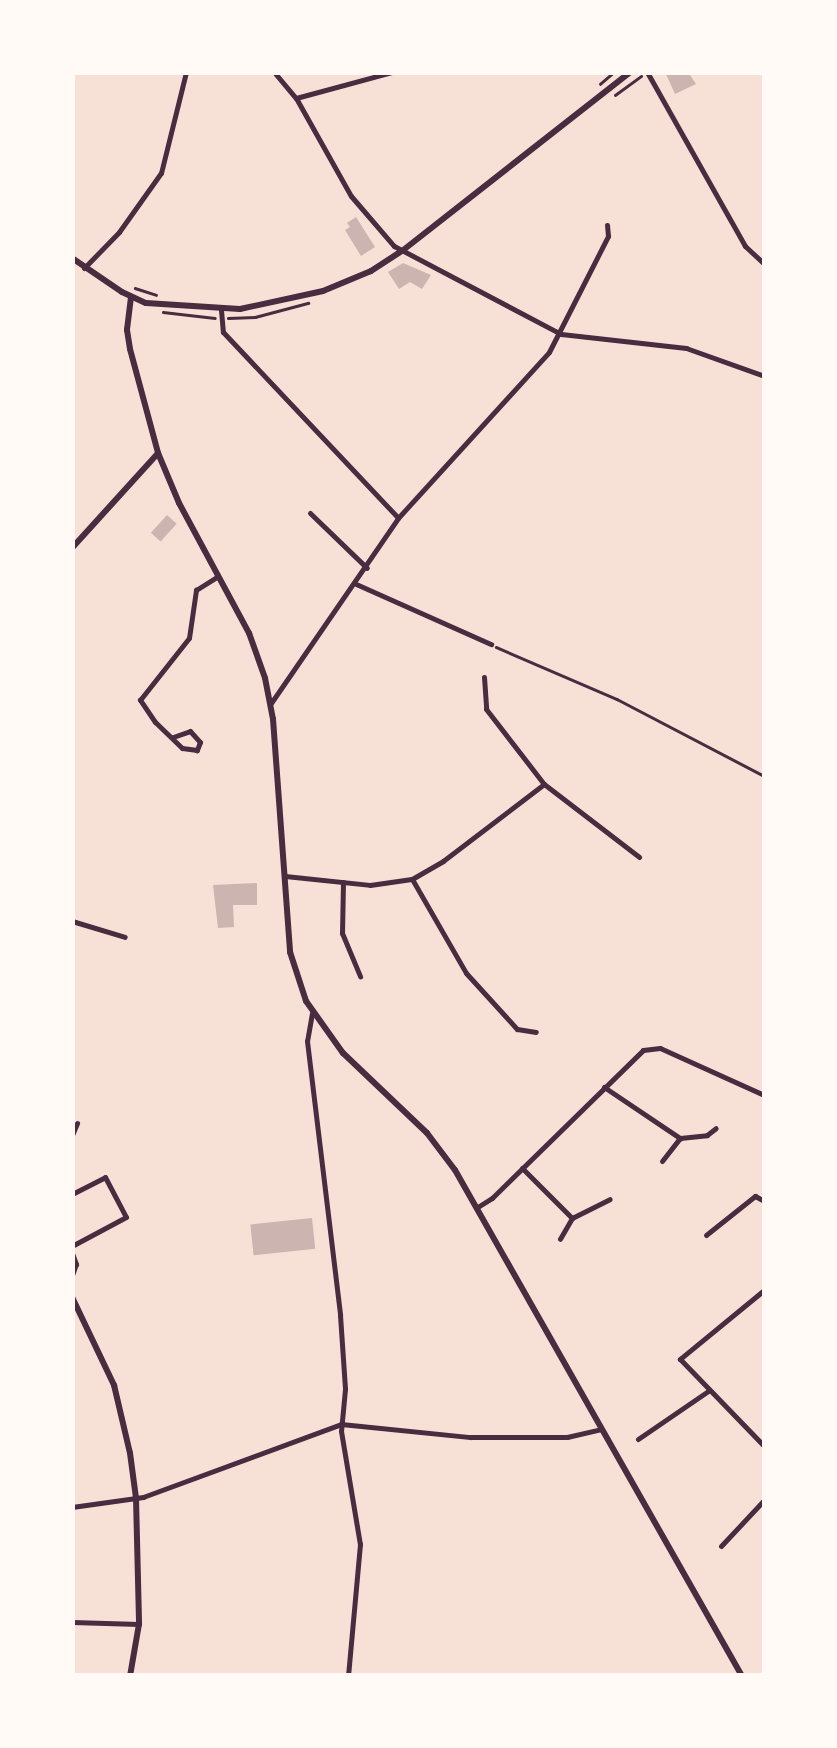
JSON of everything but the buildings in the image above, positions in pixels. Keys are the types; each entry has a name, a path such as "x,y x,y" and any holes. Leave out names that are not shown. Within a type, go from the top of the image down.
{"main road":[{"path":"72,258 130,297 220,314 322,291 370,271 402,250 630,72"},
{"path":"130,297 130,349 158,453 179,503 253,643 271,704 282,876 294,970 312,1013 342,1053 427,1133 476,1208 742,1676"},
{"path":"72,548 158,453"},
{"path":"72,1297 114,1384 136,1498 139,1624 130,1676"}],"street":[{"path":"84,268 120,232 161,173 186,72"},
{"path":"274,72 296,98 351,196 388,241 402,250 561,334 686,348 764,376"},
{"path":"296,98 392,72"},
{"path":"647,72 745,246 764,264"},
{"path":"271,704 398,518 529,377 561,334 608,236 607,225"},
{"path":"220,314 223,332 398,518"},
{"path":"310,513 367,568"},
{"path":"173,737 190,732 200,742 197,750 189,752 155,722 140,700 188,638 196,590 219,576"},
{"path":"356,584 491,644"},
{"path":"484,677 486,709 544,784 639,856"},
{"path":"282,876 391,884 412,879 443,862 544,784"},
{"path":"412,879 466,973 517,1029 536,1032"},
{"path":"342,882 342,933 360,976"},
{"path":"72,921 125,938"},
{"path":"312,1013 308,1041 340,1315 345,1389 340,1424 360,1544 348,1676"},
{"path":"476,1208 643,1050 660,1048 764,1095"},
{"path":"604,1087 613,1097 680,1138 708,1136 716,1128"},
{"path":"72,1135 76,1123"},
{"path":"662,1160 680,1138"},
{"path":"522,1168 572,1218"},
{"path":"72,1194 105,1177 126,1217 72,1250 76,1264 72,1275"},
{"path":"706,1235 755,1196 764,1202"},
{"path":"560,1239 572,1218 610,1199"},
{"path":"764,1290 680,1358 708,1392 764,1446"},
{"path":"638,1440 708,1392"},
{"path":"72,1506 136,1498 340,1424 470,1437 567,1437 602,1429"},
{"path":"721,1546 764,1500"},
{"path":"72,1622 139,1624"}],"path":[{"path":"128,286 166,298"},
{"path":"161,312 220,314"},
{"path":"491,644 618,699 764,776"}]}
